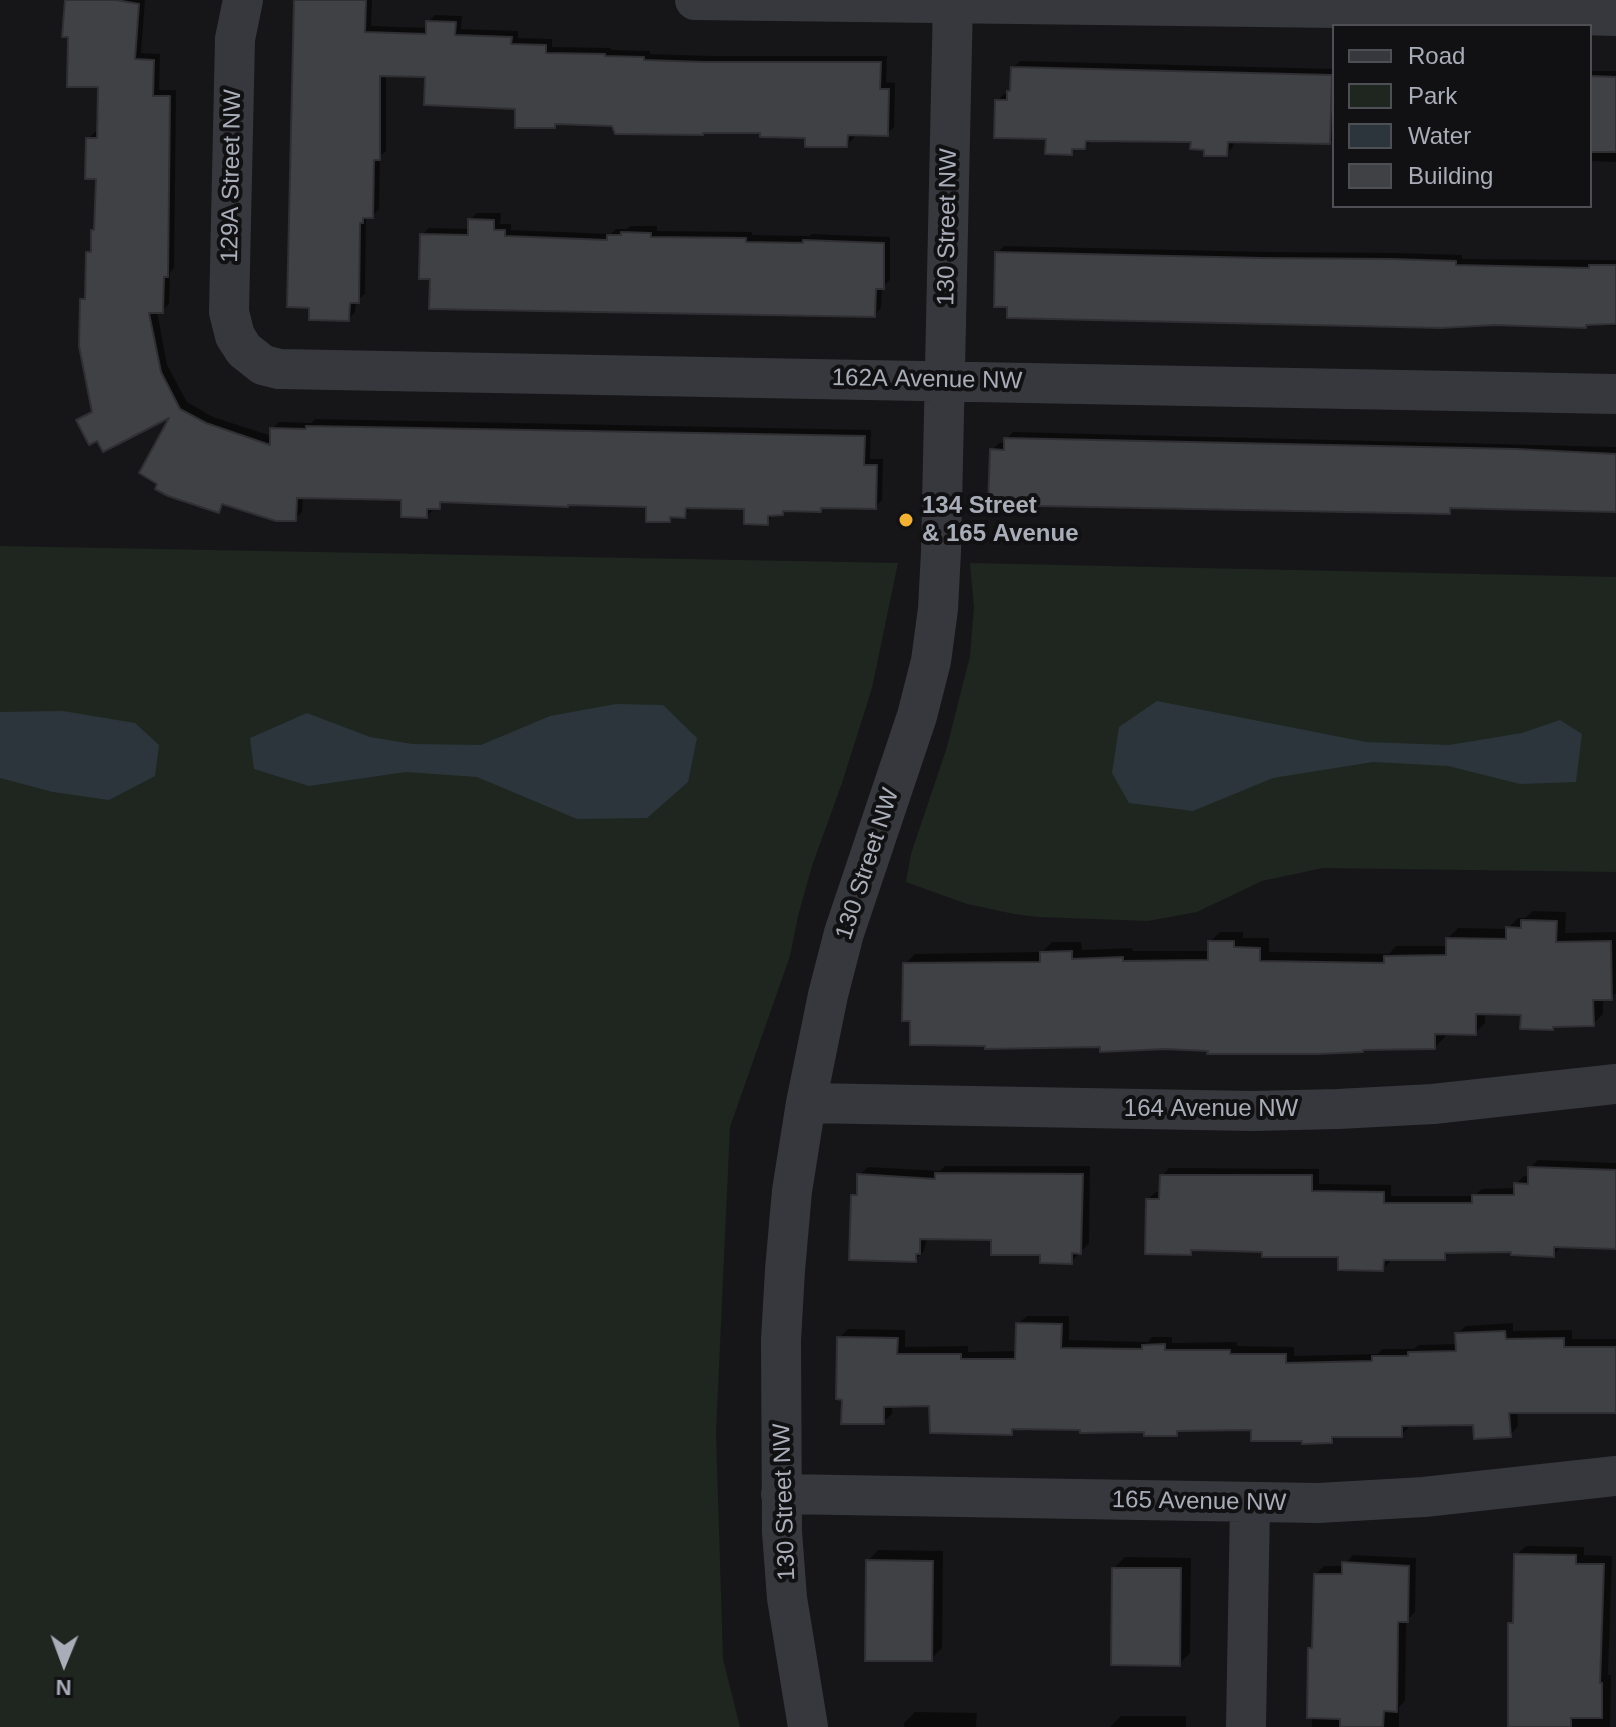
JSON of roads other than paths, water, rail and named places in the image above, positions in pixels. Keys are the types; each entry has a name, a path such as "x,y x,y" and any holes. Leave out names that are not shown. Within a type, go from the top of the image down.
{"street":[{"name":"129A Street NW","path":"243,0 235,39 229,312 235,336 244,350"},
{"path":"695,0 1340,4 1616,16"},
{"name":"130 Street NW","path":"808,1727 787,1598 781,1494 781,1340 785,1270 792,1191 828,995 844,933 917,716 931,661 938,609 953,2"},
{"name":"162A Avenue NW","path":"244,350 263,365 279,369 1616,394"},
{"name":"164 Avenue NW","path":"806,1103 1253,1111 1433,1104 1616,1084"},
{"name":"165 Avenue NW","path":"781,1494 1250,1503 1376,1502 1616,1476"},
{"path":"1246,1727 1250,1503"}],"water":[{"path":"1157,701 1366,742 1449,745 1522,733 1560,720 1582,734 1576,782 1520,784 1448,766 1373,762 1273,778 1193,811 1129,803 1112,773 1119,727"},
{"path":"616,704 663,705 697,738 688,782 647,818 577,819 477,777 406,772 309,786 254,769 250,738 307,713 370,737 412,744 481,745 550,716"},
{"path":"63,711 135,723 159,745 155,776 109,800 53,792 0,778 0,712"}],"place":[{"name":"134 Street & 165 Avenue","path":"906,520"}]}
